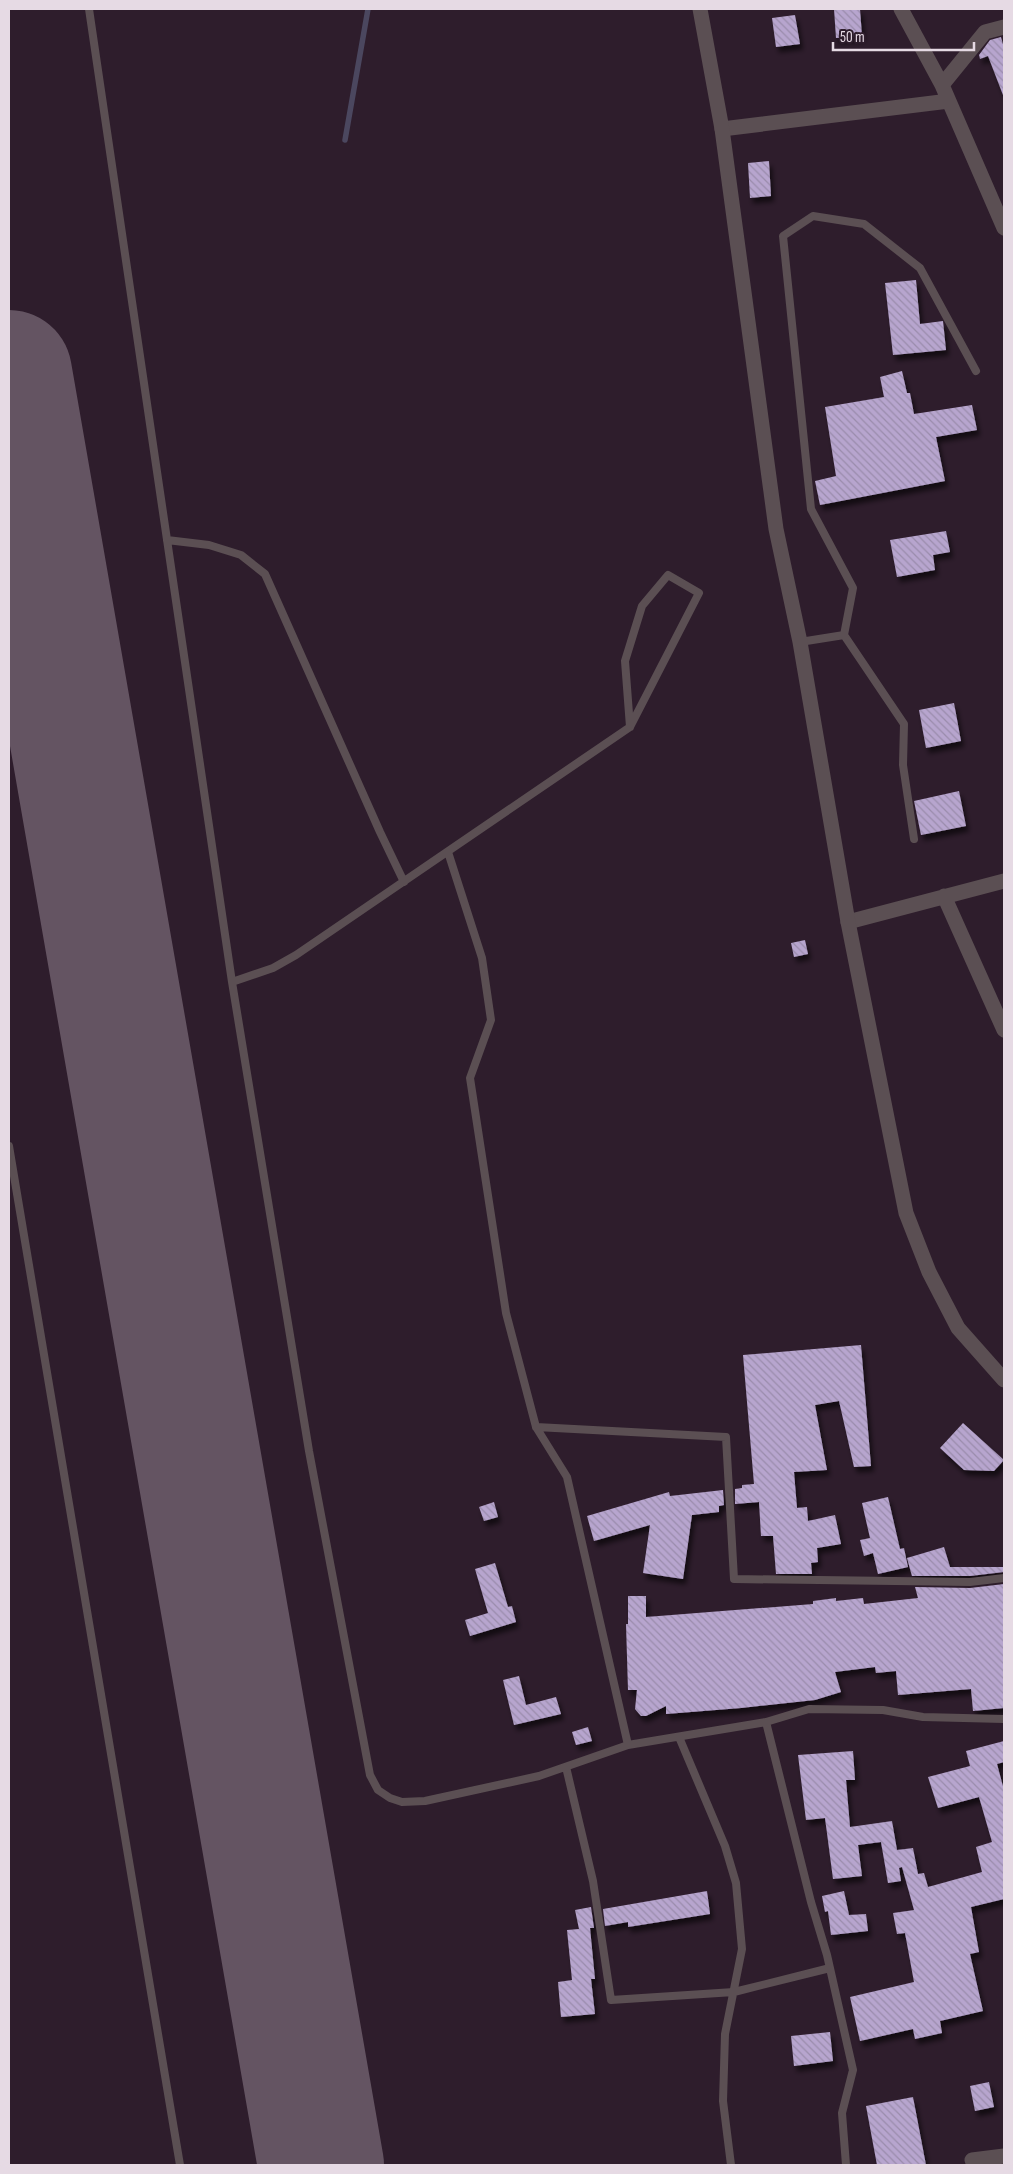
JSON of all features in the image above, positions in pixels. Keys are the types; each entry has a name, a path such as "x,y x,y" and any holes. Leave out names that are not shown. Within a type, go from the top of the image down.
{"street":[{"path":"700,9 722,129 776,529 800,642 848,922 906,1213 929,1272 958,1328 1004,1380"},
{"path":"901,9 942,85 1003,221"},
{"path":"942,85 984,32 1004,27"},
{"path":"722,129 949,101"},
{"path":"848,922 1004,881"},
{"path":"944,896 1004,1030"},
{"path":"972,2160 1004,2156"}],"lane":[{"path":"89,9 232,982 309,1452 370,1775 378,1790 390,1798 402,1802 425,1801 539,1776 628,1745 766,1722 809,1709 883,1710 923,1718 1004,1718"},
{"path":"914,839 903,764 904,724 844,635 853,588 811,509 783,236 813,216 864,224 920,268 976,371"},
{"path":"167,540 209,545 241,555 265,574 404,882"},
{"path":"232,982 273,968 296,955 630,727 699,594 668,575 642,606 625,661 630,727"},
{"path":"800,642 844,635"},
{"path":"448,852 482,958 491,1020 470,1078 506,1313 536,1427 567,1477 628,1745"},
{"path":"9,1146 180,2165"},
{"path":"536,1427 726,1437 734,1579 970,1582 1004,1578"},
{"path":"766,1722 810,1902 830,1968 853,2070 842,2113 846,2165"},
{"path":"679,1737 725,1846 736,1883 742,1948 725,2034 723,2101 731,2165"},
{"path":"566,1767 593,1881 611,2000 734,1992 830,1968"}],"building":[{"path":"834,9 860,9 862,36 836,38"},
{"path":"795,15 800,44 776,47 772,18"},
{"path":"1001,37 1004,48 1003,95 988,56 980,59 979,55 990,40"},
{"path":"769,161 771,196 750,198 748,163"},
{"path":"916,280 920,324 943,321 946,350 893,355 885,283"},
{"path":"902,371 907,393 910,393 914,414 972,405 977,430 936,437 945,481 820,505 815,481 836,476 825,407 884,397 880,377"},
{"path":"946,531 950,552 933,555 935,570 897,577 890,540"},
{"path":"954,703 961,741 926,748 919,710"},
{"path":"959,791 966,826 921,835 914,801"},
{"path":"805,940 808,954 794,957 791,943"},
{"path":"861,1345 871,1466 854,1467 839,1401 815,1405 827,1470 794,1472 797,1508 807,1507 808,1521 835,1515 841,1544 817,1548 818,1562 811,1563 812,1574 776,1574 773,1536 761,1536 759,1502 735,1504 735,1489 742,1488 742,1485 754,1484 743,1355"},
{"path":"963,1423 1004,1460 994,1471 964,1470 940,1448"},
{"path":"723,1490 724,1505 719,1506 719,1512 692,1515 683,1579 643,1573 650,1525 594,1541 587,1516 669,1492 670,1496"},
{"path":"888,1497 900,1549 904,1548 908,1567 878,1574 873,1553 864,1556 860,1540 870,1538 862,1503"},
{"path":"494,1502 498,1517 484,1521 479,1507"},
{"path":"944,1547 950,1567 1004,1567 1004,1572 970,1576 912,1576 907,1558"},
{"path":"495,1563 508,1607 512,1606 516,1622 470,1636 465,1620 488,1613 475,1569"},
{"path":"1004,1584 1004,1708 973,1711 971,1689 898,1695 896,1671 876,1673 875,1667 835,1672 841,1692 815,1700 741,1708 666,1714 666,1706 646,1716 641,1716 635,1709 637,1690 628,1690 626,1624 628,1624 628,1596 646,1596 646,1617 813,1604 813,1601 836,1598 836,1601 863,1598 864,1604 918,1598 915,1587 970,1588"},
{"path":"519,1676 526,1705 556,1697 561,1714 514,1725 503,1680"},
{"path":"588,1727 592,1741 576,1745 572,1732"},
{"path":"1004,1741 1004,1762 997,1764 1004,1790 1004,1899 971,1907 979,1952 970,1954 983,2011 940,2021 942,2033 915,2039 913,2029 860,2041 850,1997 914,1982 905,1933 897,1934 893,1913 914,1910 902,1867 899,1868 901,1881 888,1883 881,1842 858,1845 862,1876 833,1879 825,1818 806,1820 798,1755 853,1751 855,1780 846,1780 850,1827 892,1821 897,1850 913,1848 918,1874 924,1873 928,1887 982,1872 976,1847 992,1842 979,1797 938,1808 928,1777 970,1766 966,1751"},
{"path":"707,1891 710,1914 628,1927 628,1922 605,1926 603,1909"},
{"path":"844,1891 849,1915 866,1914 868,1931 831,1935 828,1911 825,1912 822,1896"},
{"path":"591,1907 594,1928 590,1928 595,1979 591,1979 595,2014 561,2017 558,1982 572,1980 567,1930 579,1929 575,1910"},
{"path":"830,2032 833,2061 794,2066 791,2036"},
{"path":"989,2082 994,2107 975,2111 970,2086"},
{"path":"913,2097 926,2165 877,2165 866,2106"}],"waterway":[{"path":"345,140 368,9"}],"runway":[{"path":"9,373 321,2165"}]}
